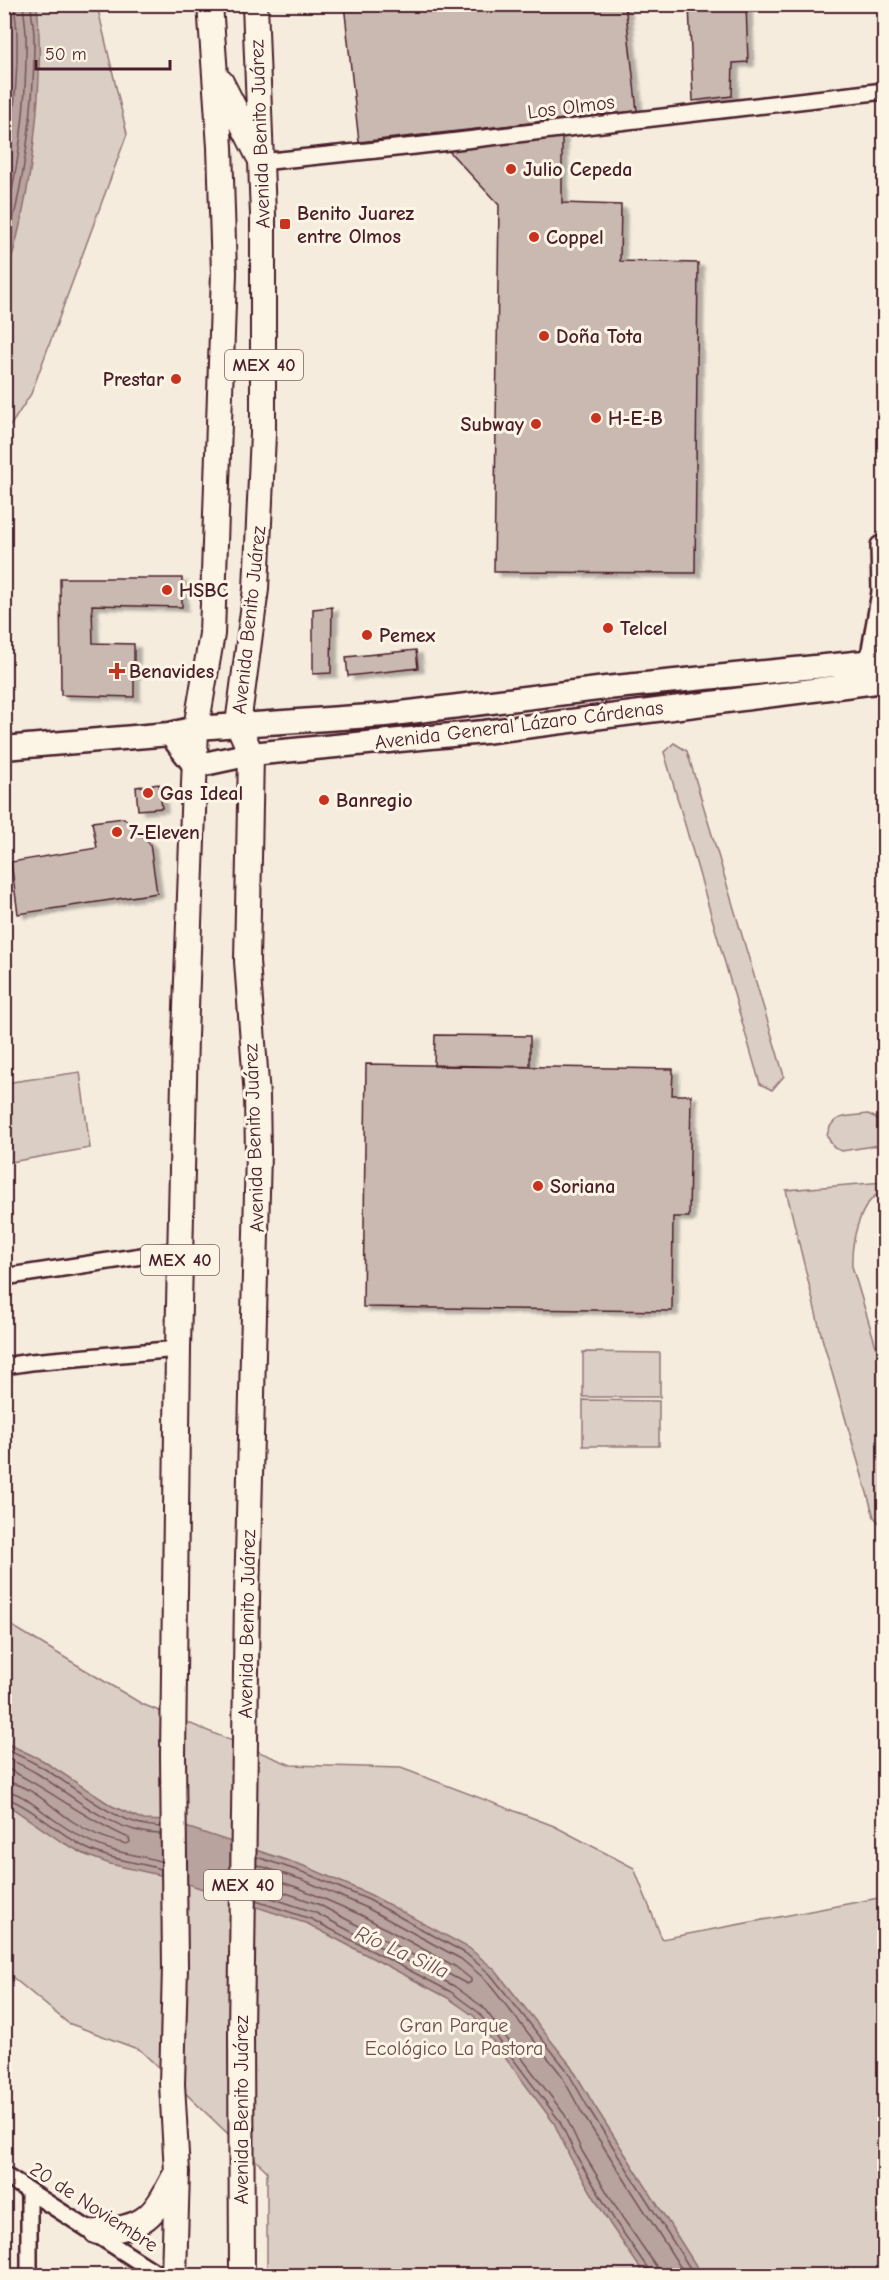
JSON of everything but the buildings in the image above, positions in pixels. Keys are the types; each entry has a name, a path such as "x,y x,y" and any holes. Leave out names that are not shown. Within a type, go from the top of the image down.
{"main road":[{"name":"Avenida Benito Juárez","path":"174,2276 177,2172 172,2084 174,2027 173,1755 178,1349 186,1024 196,728 212,634 223,345 224,273 210,4"},
{"name":"Avenida Benito Juárez","path":"242,2276 241,2032 245,1738 258,1152 257,1097 247,961 251,754 238,724 256,590 262,445 264,290 255,4"},
{"path":"215,68 261,162"},
{"path":"97,2232 140,2223 158,2207 177,2172"}],"street":[{"name":"Los Olmos","path":"261,162 885,92"},
{"path":"876,661 880,592 879,545"},
{"name":"Avenida General Lázaro Cárdenas","path":"4,748 170,734 196,728 238,724 385,715 606,688 876,661"},
{"path":"741,698 815,676 822,673 826,666 812,668"},
{"name":"Avenida General Lázaro Cárdenas","path":"195,766 251,754 484,732 885,681"},
{"path":"170,734 195,766"},
{"path":"4,1277 181,1250"},
{"path":"4,1366 178,1349"},
{"name":"20 de Noviembre","path":"4,2175 97,2232 161,2276"},
{"path":"29,2191 29,2276"}],"green space":[{"path":"5,5 97,5 127,134 31,394 5,434"},
{"path":"674,743 687,751 784,1076 772,1090 760,1084 664,752"},
{"path":"80,1072 90,1148 5,1163 5,1083"},
{"path":"868,1114 878,1119 883,1126 884,1130 879,1145 842,1151 834,1148 827,1136 832,1123 847,1116"},
{"path":"884,1182 884,1191 868,1203 858,1223 852,1266 884,1373 884,1528 874,1517 822,1338 786,1190"},
{"path":"583,1352 660,1353 660,1397 583,1397"},
{"path":"583,1400 659,1401 659,1446 583,1446"},
{"name":"Gran Parque Ecológico La Pastora","path":"4,1621 142,1704 291,1765 401,1768 554,1826 634,1868 662,1939 884,1897 884,2275 267,2275 267,2171 140,2050 68,2023 5,1971"}],"water":[{"path":"5,4 37,5 39,71 29,180 5,279 4,96 7,65"},
{"name":"Río La Silla","path":"4,1742 42,1760 112,1806 144,1820 168,1821 307,1867 371,1895 469,1948 495,1970 571,2066 702,2275 645,2275 610,2224 570,2157 554,2123 474,2016 448,1998 308,1924 164,1876 110,1864 86,1855 62,1842 5,1803"}],"place":[{"name":"Julio Cepeda","path":"511,169"},
{"name":"Benito Juarez entre Olmos","path":"285,224"},
{"name":"Coppel","path":"534,237"},
{"name":"Doña Tota","path":"544,336"},
{"name":"Prestar","path":"176,379"},
{"name":"H-E-B","path":"596,418"},
{"name":"Subway","path":"536,424"},
{"name":"HSBC","path":"167,590"},
{"name":"Telcel","path":"608,628"},
{"name":"Pemex","path":"367,635"},
{"name":"Benavides","path":"117,671"},
{"name":"Gas Ideal","path":"148,793"},
{"name":"Banregio","path":"324,800"},
{"name":"7-Eleven","path":"117,832"},
{"name":"Soriana","path":"538,1186"}]}
